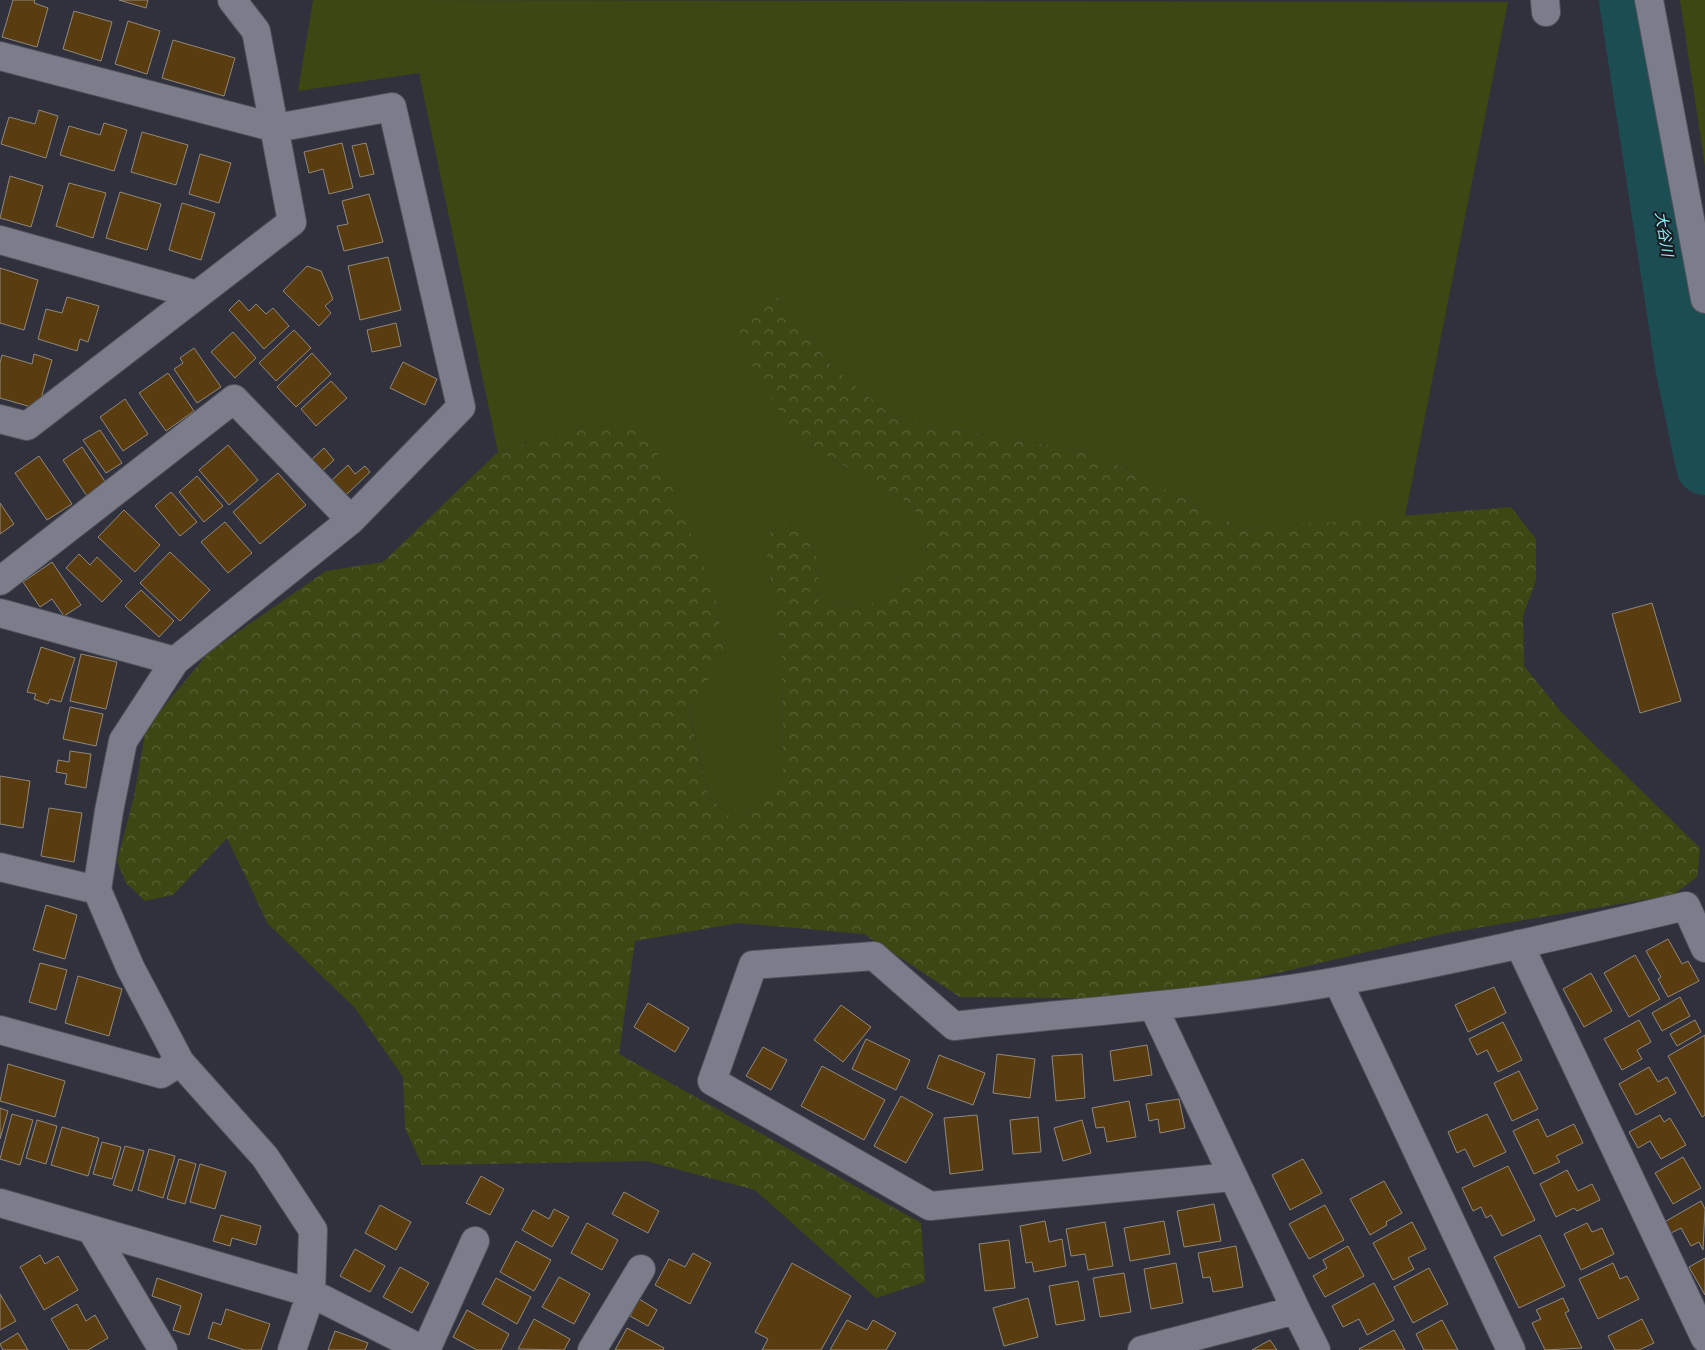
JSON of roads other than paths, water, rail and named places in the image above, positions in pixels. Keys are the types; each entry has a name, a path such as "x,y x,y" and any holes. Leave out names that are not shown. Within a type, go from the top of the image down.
{"street":[{"path":"0,419 27,426 292,222 276,128 256,31 232,0"},
{"path":"1649,0 1705,299"},
{"path":"0,56 276,128 392,107 461,407 351,520 176,661 123,741 97,890 130,967 180,1062 265,1157 313,1230 311,1292 292,1350"},
{"path":"0,240 197,295"},
{"path":"0,581 234,399 351,520"},
{"path":"0,613 176,661"},
{"path":"0,867 97,890"},
{"path":"1232,1177 930,1206 712,1080 753,965 874,956 954,1026 1154,1006 1338,982 1686,906 1705,948"},
{"path":"1519,944 1705,1338"},
{"path":"1338,982 1511,1350"},
{"path":"1154,1006 1232,1177 1316,1350"},
{"path":"0,1030 161,1074 180,1062"},
{"path":"0,1203 311,1292 424,1350 475,1241"},
{"path":"91,1229 163,1350"},
{"path":"592,1350 641,1269"},
{"path":"1142,1350 1296,1310"}],"waterway":[{"name":"大谷川","path":"1628,0 1685,371 1705,466"}]}
